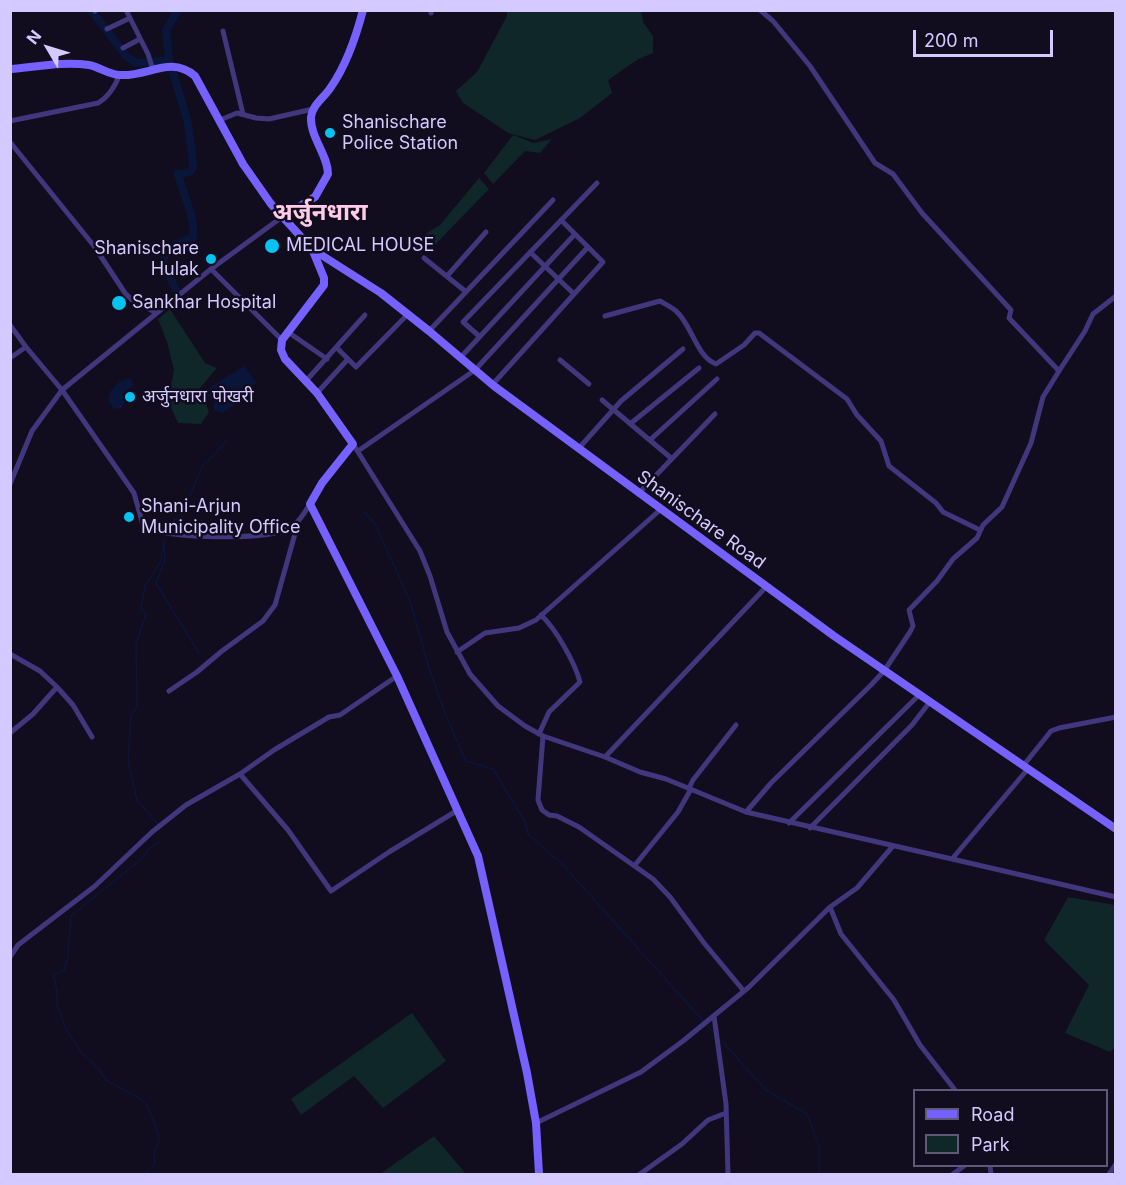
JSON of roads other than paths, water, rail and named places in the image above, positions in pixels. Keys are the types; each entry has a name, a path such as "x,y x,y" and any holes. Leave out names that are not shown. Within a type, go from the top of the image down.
{"street":[{"path":"126,10 151,64"},
{"path":"10,484 32,431 62,390 211,269 315,196 328,174 311,126 313,109 331,88 346,61 363,10"},
{"path":"760,10 773,21 810,66 875,163 892,174 922,213 1011,310 1009,318 1059,371"},
{"path":"107,29 130,18"},
{"path":"223,31 243,114"},
{"path":"123,48 140,39"},
{"path":"10,69 64,64 90,66 119,75 104,100 98,103 10,121"},
{"name":"Shanischare Road","path":"119,75 151,64 171,65 190,72 195,76 243,164 271,204 312,249 381,293 429,330 492,385 766,587 929,703 1116,829"},
{"path":"220,120 237,113 256,118 269,118 313,109"},
{"path":"10,142 94,246 125,293 133,301 157,313"},
{"path":"479,336 463,322 597,183"},
{"path":"429,330 553,200"},
{"path":"492,385 603,262 561,220"},
{"path":"447,276 486,232"},
{"path":"460,358 575,234"},
{"path":"169,691 263,621 275,605 299,521 322,483 356,447 475,370 588,247"},
{"path":"312,249 324,278 324,285 282,339 281,350 285,359 317,393 356,447 420,551 447,632 457,652 476,682 498,706 541,735 690,788 746,812 1116,897"},
{"path":"530,252 573,293"},
{"path":"424,258 465,291"},
{"path":"211,269 282,339"},
{"path":"746,812 771,783 884,671 913,626 909,610 937,581 953,559 977,538 983,525 1002,507 1031,443 1043,397 1085,331 1093,314 1116,296"},
{"path":"605,316 660,301 677,312 695,341 711,362 716,364 744,345 755,333 759,333 847,399 857,415 881,441 888,466 936,503 944,512 980,530"},
{"path":"336,348 356,367 408,314"},
{"path":"305,382 365,315"},
{"path":"10,325 62,390 134,493 143,525 160,532 216,538 288,529 299,521"},
{"path":"288,332 327,359"},
{"path":"10,358 26,347"},
{"path":"579,448 613,410 683,349"},
{"path":"317,393 348,359"},
{"path":"560,360 589,384"},
{"path":"630,424 637,416 699,368"},
{"path":"650,440 717,379"},
{"path":"602,400 671,458"},
{"path":"638,494 715,414"},
{"path":"310,504 398,676 418,726 478,856 527,1073 536,1123 539,1174"},
{"path":"457,652 484,633 528,625 660,510"},
{"path":"606,757 766,587"},
{"path":"541,615 558,635 578,671 580,682 549,712 541,735 538,800 542,810 579,827 653,879 670,897 743,990"},
{"path":"10,654 40,671 57,687 73,705 92,737"},
{"path":"10,957 18,945 95,886 158,827 186,805 240,774 274,750 329,717 340,715 398,676"},
{"path":"10,733 33,714 57,687"},
{"path":"789,823 919,695"},
{"path":"810,828 912,725 929,703"},
{"path":"952,859 1025,768 1051,731 1116,717"},
{"path":"635,865 678,812 693,780 736,725"},
{"path":"240,774 288,830 331,891 388,852 458,810"},
{"path":"536,1123 641,1072 714,1016 830,907 857,888 893,846"},
{"path":"830,907 841,934 894,1000 920,1045 954,1089"},
{"path":"714,1016 726,1113 728,1174"},
{"path":"640,1174 672,1152 708,1120 726,1113"},
{"path":"1109,1174 1116,1164"}],"water":[{"path":"244,366 257,383 236,395 233,406 222,413 214,410 214,402 207,395 208,389"},
{"path":"128,378 132,380 133,386 123,394 125,401 122,408 115,409 109,403 111,390"}],"waterway":[{"path":"91,10 127,57 137,63 169,60"},
{"path":"176,290 165,267 164,254 174,245 193,237 190,213 178,174 190,172 193,167 192,152 187,119 169,60 166,30 178,10"},
{"path":"162,529 162,526 181,517 202,467 227,441"},
{"path":"364,511 376,526 410,601 429,668 466,761 493,769 525,822 528,834 563,865 714,1033"},
{"path":"157,823 137,800 128,761 131,715 137,707 136,644 146,614 141,608 145,586 161,561 164,539"},
{"path":"164,543 165,560 156,583 199,653"},
{"path":"144,1174 155,1164 154,1152 160,1139 148,1106 139,1098 106,1080 98,1068 81,1052 67,1031 57,1006 57,990 53,975 64,971 68,955 71,916 160,841"},
{"path":"720,1039 766,1090 807,1114 819,1146 819,1174"}],"place":[{"name":"Shanischare Police Station","path":"330,133"},
{"name":"MEDICAL HOUSE","path":"272,246"},
{"name":"Shanischare Hulak","path":"211,259"},
{"name":"Sankhar Hospital","path":"119,303"},
{"name":"अर्जुनधारा पोखरी","path":"130,397"},
{"name":"Shani-Arjun Municipality Office","path":"129,517"}],"district":[{"name":"अर्जुनधारा","path":"320,213"}]}
